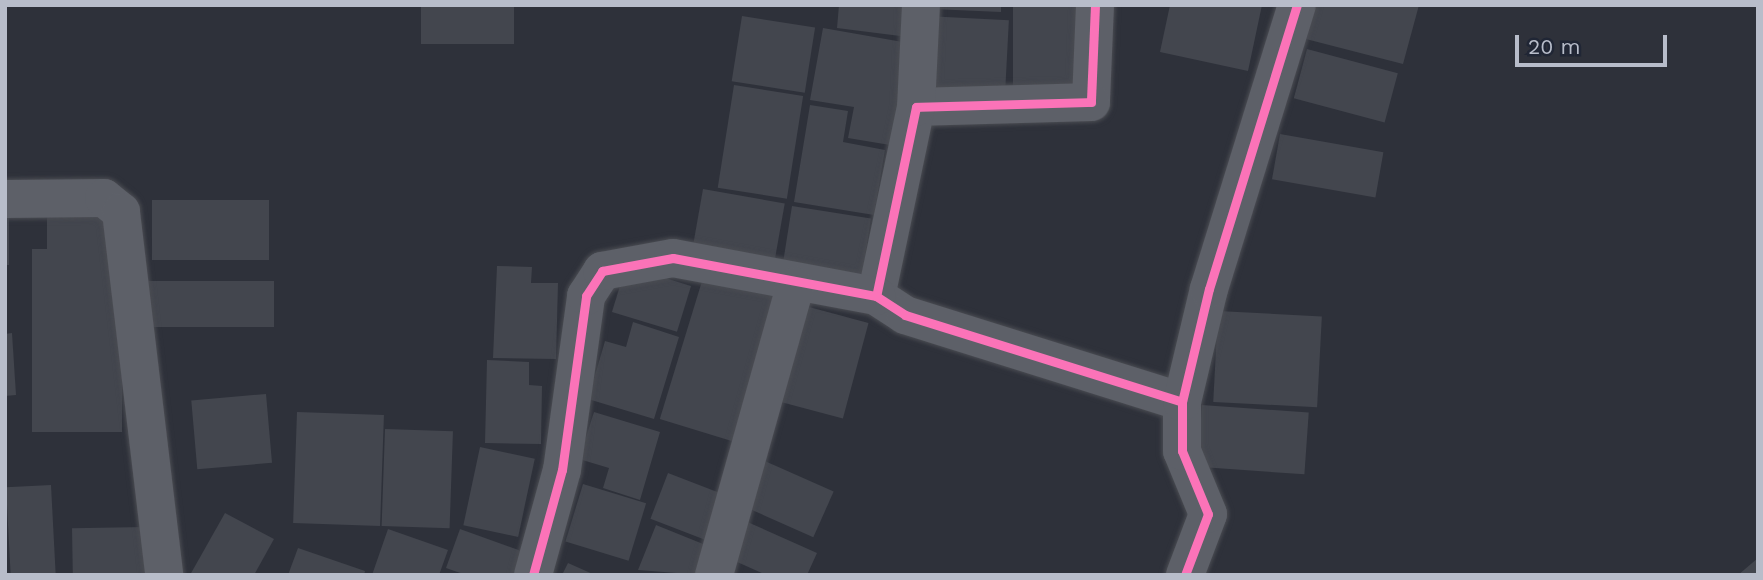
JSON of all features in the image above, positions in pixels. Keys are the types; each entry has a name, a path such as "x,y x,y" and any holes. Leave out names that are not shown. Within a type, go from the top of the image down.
{"street":[{"path":"876,296 916,107 921,5"},
{"path":"916,107 1091,102 1094,5"},
{"path":"1185,575 1208,514 1182,451 1182,402 1209,289 1297,5"},
{"path":"5,199 104,198 121,212 164,575"},
{"path":"533,575 562,470 593,281 614,265 673,258 795,286 876,296 905,315 1182,402"},
{"path":"714,575 795,286"}],"building":[{"path":"421,5 514,5 514,44 421,44"},
{"path":"839,5 912,5 908,37 837,28"},
{"path":"932,5 1001,5 1001,12 932,9"},
{"path":"1013,5 1090,5 1090,94 1013,94"},
{"path":"1170,5 1262,5 1248,71 1160,52"},
{"path":"1311,5 1419,5 1403,64 1302,38"},
{"path":"742,16 815,28 805,93 732,81"},
{"path":"926,16 1009,20 1005,103 922,99"},
{"path":"823,28 914,44 896,146 848,138 854,107 810,100"},
{"path":"1307,49 1398,73 1385,123 1294,98"},
{"path":"734,85 803,96 787,199 718,188"},
{"path":"810,105 848,111 843,142 885,150 874,215 794,202"},
{"path":"1280,134 1383,152 1375,198 1272,179"},
{"path":"703,189 785,203 773,267 692,253"},
{"path":"152,200 269,200 269,260 152,260"},
{"path":"792,206 871,219 861,283 782,270"},
{"path":"47,213 106,213 122,249 122,432 32,432 32,249 47,249"},
{"path":"5,216 9,216 9,265 5,265"},
{"path":"497,266 532,267 531,283 558,283 556,359 493,358"},
{"path":"626,266 691,286 677,332 612,312"},
{"path":"706,268 789,293 743,445 660,419"},
{"path":"148,281 274,281 274,327 148,327"},
{"path":"798,304 869,323 843,419 772,400"},
{"path":"1218,311 1322,316 1317,407 1213,402"},
{"path":"633,322 679,337 654,419 588,399 605,341 626,347"},
{"path":"12,333 16,395 5,396 5,334"},
{"path":"487,360 529,362 529,385 542,386 541,444 485,443"},
{"path":"266,394 272,463 197,469 191,401"},
{"path":"1202,405 1309,412 1304,474 1198,467"},
{"path":"297,412 384,415 380,526 293,523"},
{"path":"594,412 660,432 640,500 603,488 609,468 579,459"},
{"path":"385,429 453,431 450,528 382,526"},
{"path":"480,447 535,459 518,537 463,525"},
{"path":"756,457 834,492 813,537 736,503"},
{"path":"668,473 730,497 712,542 650,519"},
{"path":"583,484 646,503 629,561 565,541"},
{"path":"51,485 56,575 11,575 6,487"},
{"path":"225,513 274,539 254,575 190,575"},
{"path":"743,520 817,553 807,575 766,575 726,557"},
{"path":"656,525 713,548 702,575 638,570"},
{"path":"145,527 146,575 73,575 72,528"},
{"path":"388,529 448,550 439,575 372,575"},
{"path":"460,529 527,553 519,575 466,575 446,568"},
{"path":"298,548 365,571 364,575 288,575"},
{"path":"1758,558 1758,575 1738,575"},
{"path":"568,563 595,575 562,575"}],"cycle path":[{"path":"1095,5 1091,102 916,107 876,296 905,315 1182,402"},
{"path":"1185,575 1208,514 1182,451 1182,402 1209,289 1297,5"},
{"path":"533,575 562,470 586,296 602,271 673,258 876,296"}]}
